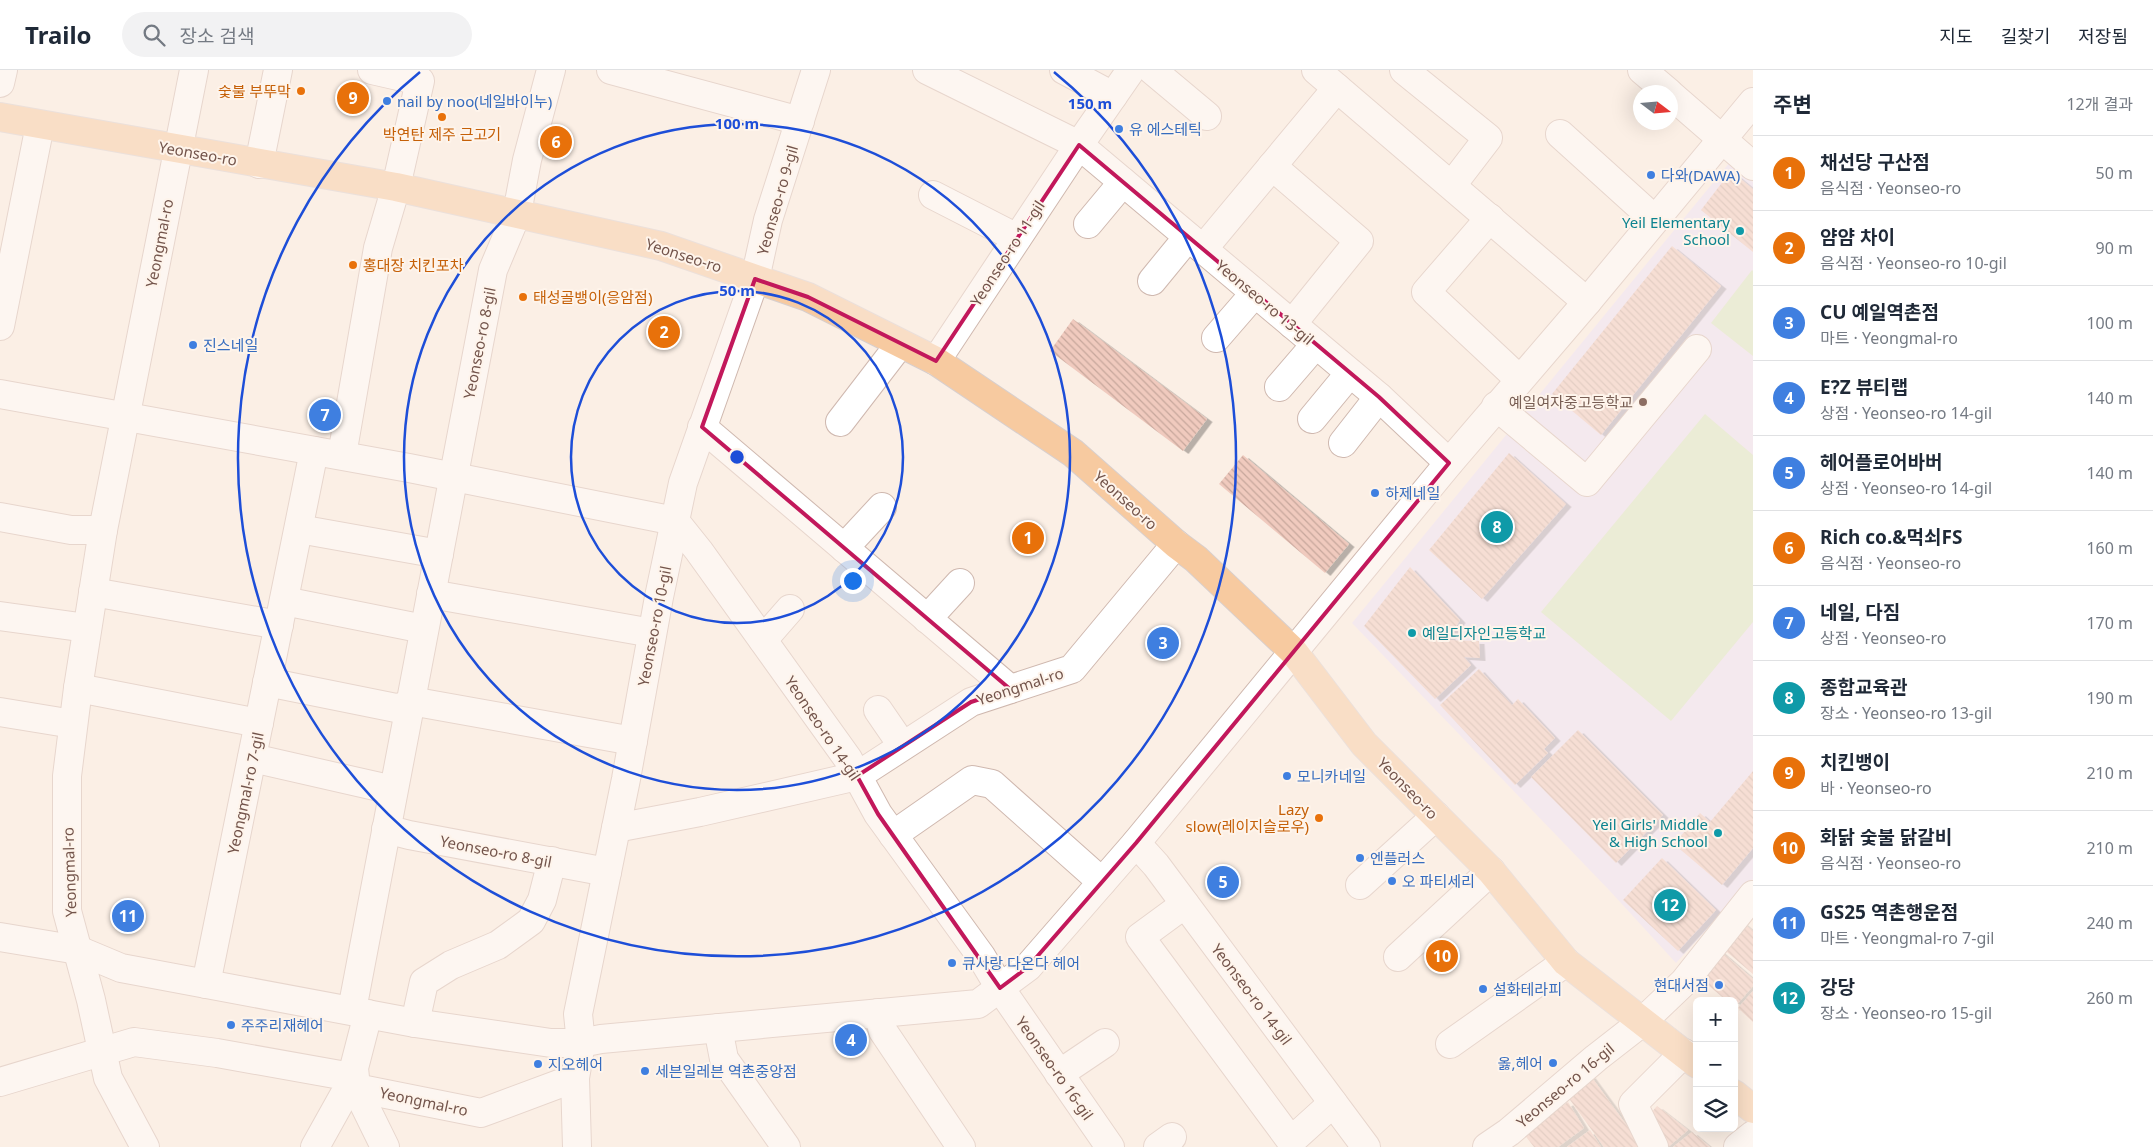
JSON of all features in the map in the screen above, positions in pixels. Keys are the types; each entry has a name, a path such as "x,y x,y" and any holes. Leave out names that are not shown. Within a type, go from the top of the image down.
{"main road":[{"name":"Yeonseo-ro","path":"0,118 396,187 661,246 808,297 936,362 1073,453 1176,544 1196,559 1293,651 1364,744 1491,871 1566,962 1690,1059"},
{"path":"1738,1097 1753,1109"}],"street":[{"path":"0,83 3,70"},
{"name":"Yeongmal-ro","path":"137,1145 108,1078 92,1000 67,911 67,776 78,688 103,530 194,70"},
{"path":"259,164 278,70"},
{"path":"342,455 378,248 396,187 420,81 372,70"},
{"name":"Yeonseo-ro 8-gil","path":"360,1012 386,828 493,270 517,213 527,160 551,70"},
{"path":"611,70 800,121"},
{"name":"Yeonseo-ro 9-gil","path":"755,279 768,220 816,70"},
{"path":"927,70 1079,145"},
{"path":"1064,70 1113,96"},
{"name":"Yeonseo-ro 11-gil","path":"936,362 1079,145 1131,70"},
{"path":"1152,70 1207,116"},
{"path":"1316,70 1587,302"},
{"path":"1404,70 1488,138 1452,185"},
{"path":"1642,70 1660,85"},
{"path":"1152,281 1195,243 1272,166 1337,88"},
{"path":"1678,101 1753,166"},
{"path":"0,937 78,950 121,968 415,1023 551,1043 581,1043 601,1038 978,1004 1028,967 1136,843 1448,463 1587,302 1753,102"},
{"path":"0,326 40,125"},
{"path":"1560,134 1654,219"},
{"name":"Yeonseo-ro 13-gil","path":"1079,145 1350,373 1448,463"},
{"path":"1272,166 1359,241 1292,324"},
{"path":"1088,224 1123,182"},
{"path":"933,195 1018,238"},
{"path":"1490,218 1426,292 1519,379"},
{"name":"Yeonseo-ro 10-gil","path":"577,1147 575,1078 581,1043 578,1014 633,741 652,633 683,483 755,279"},
{"path":"1216,338 1255,293"},
{"path":"840,422 900,344"},
{"path":"1279,387 1316,344"},
{"path":"1496,406 1587,482 1697,349"},
{"path":"1312,419 1350,373"},
{"path":"0,394 454,476 675,521"},
{"path":"1343,443 1379,398"},
{"path":"702,427 1010,690"},
{"path":"282,613 314,451"},
{"path":"844,548 882,507"},
{"path":"0,517 72,530 103,530"},
{"name":"Yeonseo-ro 14-gil","path":"675,521 848,759 878,814 981,956 1000,988"},
{"path":"299,529 439,554"},
{"name":"Yeongmal-ro","path":"857,776 902,745 971,702 1072,669 1176,544"},
{"path":"927,619 960,583"},
{"path":"93,592 424,628"},
{"path":"431,594 652,633"},
{"path":"762,640 790,609"},
{"name":"Yeongmal-ro 7-gil","path":"206,984 282,613"},
{"path":"0,616 87,628"},
{"path":"267,682 396,708 422,703 633,741"},
{"path":"78,688 259,723"},
{"path":"878,710 902,745"},
{"path":"0,712 73,724"},
{"path":"252,758 393,790"},
{"path":"616,828 700,812 857,776"},
{"path":"893,835 972,780 992,784 1102,882"},
{"path":"1360,885 1436,816"},
{"name":"Yeonseo-ro 8-gil","path":"386,828 409,835 607,872"},
{"name":"Yeonseo-ro 14-gil","path":"1136,843 1156,865 1186,904 1366,1147"},
{"path":"415,1023 424,982 452,965 498,945 531,921 542,900 552,861"},
{"path":"1398,957 1491,871"},
{"name":"Yeonseo-ro 16-gil","path":"1487,1147 1515,1139 1596,1058 1641,1022 1684,982 1753,895"},
{"path":"1186,904 1140,937 1291,1140 1333,1103"},
{"path":"1450,1044 1566,962"},
{"name":"Yeonseo-ro 16-gil","path":"1000,988 1110,1147"},
{"name":"Yeongmal-ro","path":"356,1088 354,1068 360,1012"},
{"path":"878,1013 883,1031 961,1147"},
{"path":"718,1028 724,1058 786,1147"},
{"name":"Yeongmal-ro","path":"0,1082 134,1042 217,1053 346,1076 356,1088 385,1147"},
{"path":"1059,1074 1105,1043"},
{"path":"1654,1147 1633,1104 1690,1059"},
{"name":"Yeongmal-ro","path":"356,1088 481,1113 575,1078"},
{"path":"315,1147 344,1095 356,1088"},
{"path":"1738,1147 1753,1135"}],"highlighted area":[{"path":"1079,145 1379,397 1449,463 1136,843 1028,967 1000,988 878,814 857,776 971,702 1010,689 702,427 755,279 808,297 936,361"}],"shaded area":[{"name":"예일여자중고등학교","path":"1730,162 1753,182 1753,879 1676,963 1609,890 1352,623"}],"green space":[{"path":"1753,271 1753,356 1711,323"},
{"path":"1705,414 1753,455 1753,622 1671,721 1541,612"}],"building":[{"name":"Yeil Elementary School","path":"1731,171 1753,189 1753,252 1701,210"},
{"path":"1672,246 1721,286 1601,435 1552,394"},
{"path":"1073,319 1207,419 1183,451 1050,351"},
{"path":"1509,453 1566,504 1482,599 1429,550"},
{"path":"1243,455 1349,544 1325,573 1219,484"},
{"name":"예일디자인고등학교","path":"1410,567 1460,620 1448,640 1479,641 1480,658 1464,657 1471,665 1435,699 1364,626"},
{"path":"1479,669 1512,705 1518,699 1555,738 1544,749 1548,753 1515,785 1440,705"},
{"path":"1578,730 1663,815 1616,863 1531,777"},
{"name":"Yeil Girls' Middle & High School","path":"1753,771 1753,848 1722,885 1674,844 1700,813 1710,822"},
{"path":"1662,858 1716,910 1678,951 1623,900"},
{"path":"1742,922 1753,931 1753,974 1721,947"},
{"path":"1719,950 1753,979 1753,986 1738,1003 1738,997 1722,997 1697,976"},
{"path":"1753,991 1753,1022 1738,1008"},
{"path":"1590,1075 1641,1145 1638,1147 1604,1147 1565,1093"},
{"path":"1568,1102 1584,1128 1558,1147 1534,1147 1524,1134"},
{"path":"1657,1106 1688,1130 1668,1147 1664,1147 1644,1121"},
{"path":"1590,1130 1601,1147 1567,1147"},
{"path":"1692,1132 1710,1147 1673,1147"}],"place":[{"name":"숯불 부뚜막","path":"301,91"},
{"name":"치킨뱅이","path":"353,98"},
{"name":"nail by noo(네일바이누)","path":"387,101"},
{"name":"박연탄 제주 근고기","path":"442,117"},
{"name":"유 에스테틱","path":"1119,129"},
{"name":"Rich co.&먹쇠FS","path":"556,142"},
{"name":"다와(DAWA)","path":"1651,175"},
{"name":"Yeil Elementary School","path":"1740,231"},
{"name":"홍대장 치킨포차","path":"353,265"},
{"name":"태성골뱅이(응암점)","path":"523,297"},
{"name":"얌얌 차이","path":"664,332"},
{"name":"진스네일","path":"193,345"},
{"name":"예일여자중고등학교","path":"1643,402"},
{"name":"네일, 다짐","path":"325,415"},
{"name":"하제네일","path":"1375,493"},
{"name":"종합교육관","path":"1497,527"},
{"name":"채선당 구산점","path":"1028,538"},
{"name":"예일디자인고등학교","path":"1412,633"},
{"name":"CU 예일역촌점","path":"1163,643"},
{"name":"모니카네일","path":"1287,776"},
{"name":"Lazy slow(레이지슬로우)","path":"1319,818"},
{"name":"Yeil Girls' Middle & High School","path":"1718,833"},
{"name":"엔플러스","path":"1360,858"},
{"name":"오 파티세리","path":"1392,881"},
{"name":"헤어플로어바버","path":"1223,882"},
{"name":"강당","path":"1670,905"},
{"name":"GS25 역촌행운점","path":"128,916"},
{"name":"화닭 숯불 닭갈비","path":"1442,956"},
{"name":"큐사랑 다온다 헤어","path":"952,963"},
{"name":"현대서점","path":"1719,985"},
{"name":"설화테라피","path":"1483,989"},
{"name":"주주리재헤어","path":"231,1025"},
{"name":"E?Z 뷰티랩","path":"851,1040"},
{"name":"옳,헤어","path":"1553,1063"},
{"name":"지오헤어","path":"538,1064"},
{"name":"세븐일레븐 역촌중앙점","path":"645,1071"}]}
